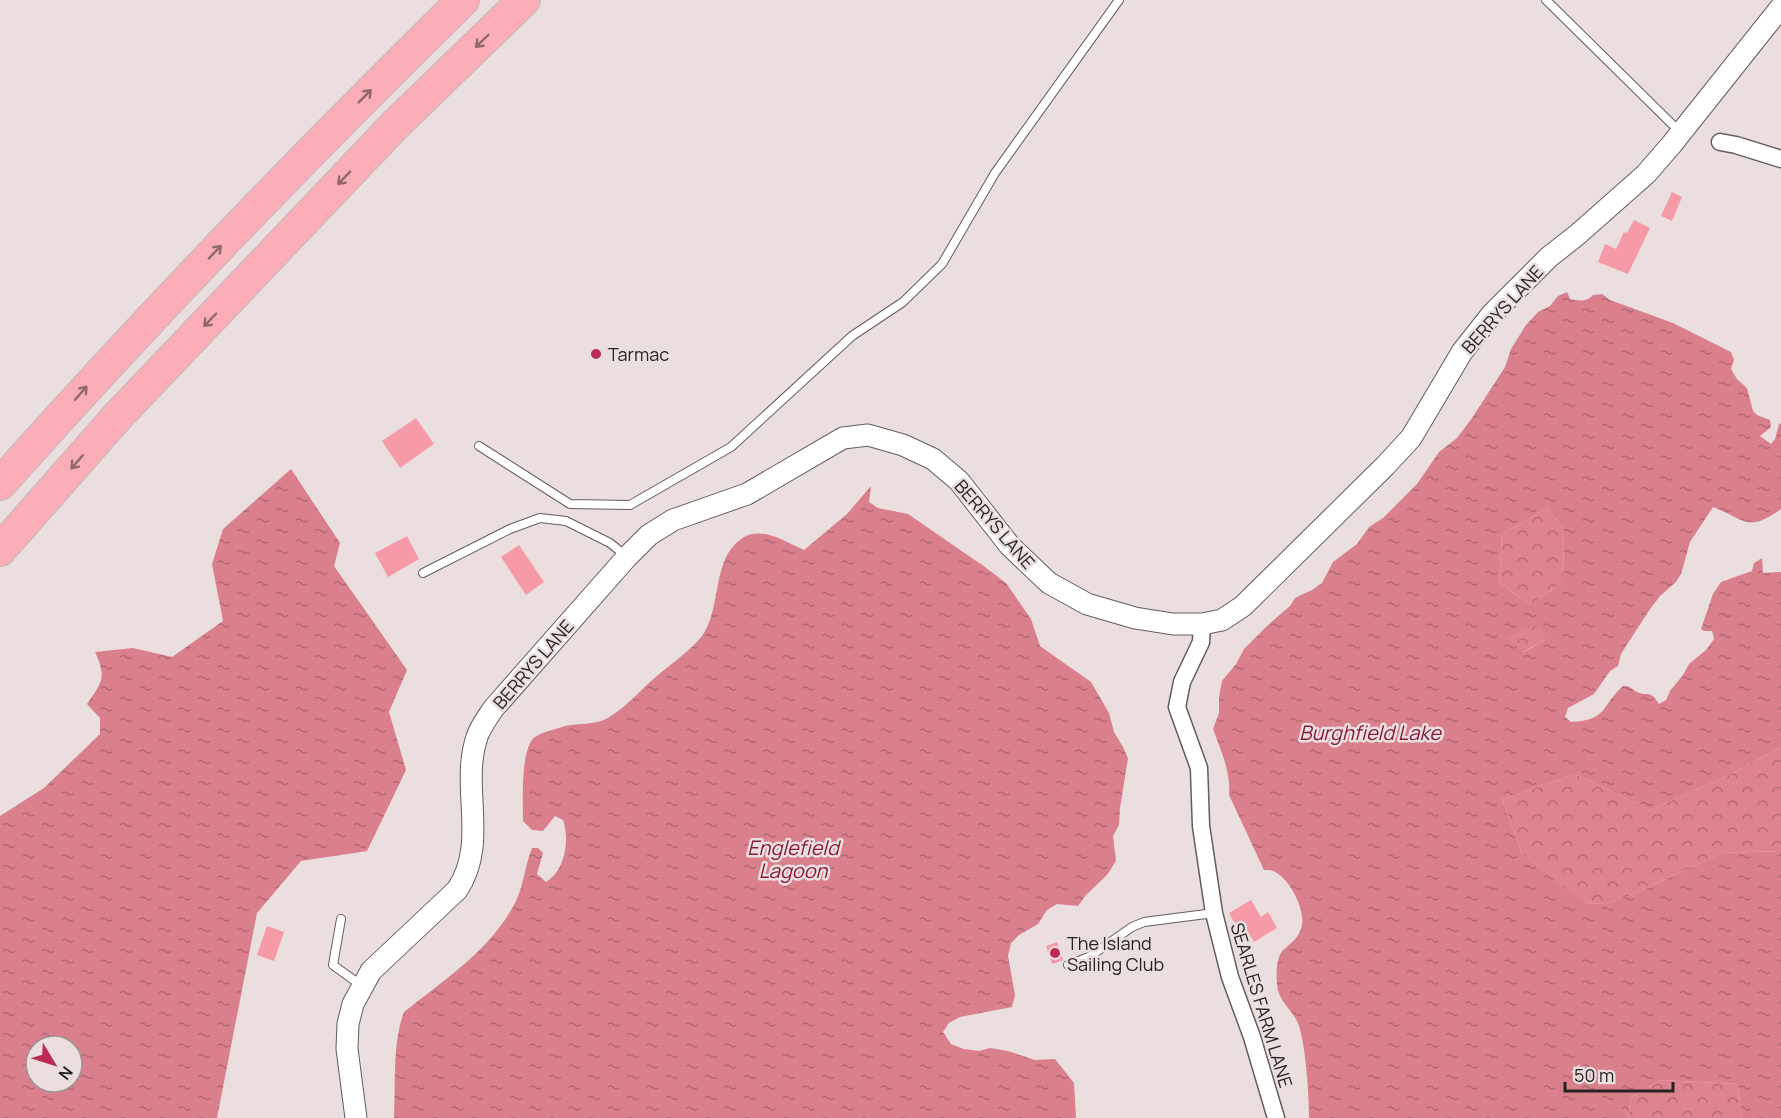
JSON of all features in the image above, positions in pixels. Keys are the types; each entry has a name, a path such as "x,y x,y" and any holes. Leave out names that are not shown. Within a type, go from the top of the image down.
{"highway":[{"path":"0,484 101,371 363,99 463,0"},
{"path":"0,550 117,417 387,133 524,0"}],"street":[{"name":"BERRYS LANE","path":"356,1118 347,1041 353,1004 371,971 458,890 466,878 474,834 472,771 477,737 493,708 649,535 673,520 747,494 843,438 868,435 903,445 933,459 959,481 1010,546 1049,583 1087,604 1135,618 1173,624 1202,624 1222,620 1243,606 1411,438 1462,352 1492,314 1549,257 1646,174 1781,7"},
{"path":"1730,140 1781,159"},
{"name":"SEARLES FARM LANE","path":"1202,624 1201,642 1182,682 1177,707 1199,768 1201,826 1214,914 1230,977 1252,1037 1276,1118"}],"lane":[{"path":"479,446 570,504 630,506 731,447 852,336 903,302 942,264 995,173 1119,0"},
{"path":"1546,0 1680,133"},
{"path":"423,573 510,529 540,518 566,521 610,543 627,557"},
{"path":"1068,965 1089,957 1125,931 1144,922 1214,914"},
{"path":"341,919 333,965 363,986"}],"green space":[{"path":"1547,508 1564,529 1563,583 1529,605 1499,582 1502,534"},
{"path":"1537,624 1545,640 1523,652 1506,638"},
{"path":"1781,747 1781,851 1722,853 1634,894 1606,904 1583,903 1522,854 1502,799 1575,774 1650,810 1731,774"},
{"path":"1661,1080 1738,1084 1742,1118 1628,1118 1631,1097"}],"water":[{"name":"Burghfield Lake","path":"1567,292 1570,299 1583,300 1602,294 1610,300 1673,323 1731,352 1734,360 1731,369 1737,379 1747,388 1753,411 1770,420 1771,427 1760,436 1771,444 1781,423 1781,509 1761,521 1747,522 1713,507 1690,542 1681,574 1648,612 1621,654 1618,666 1610,671 1594,694 1568,708 1565,717 1571,722 1583,721 1598,715 1623,686 1651,695 1659,704 1666,700 1689,664 1706,650 1714,639 1712,631 1701,629 1713,594 1721,582 1752,571 1754,563 1762,558 1763,573 1781,572 1781,747 1731,774 1650,810 1575,774 1502,799 1522,854 1584,903 1606,904 1634,894 1722,853 1781,851 1781,1118 1742,1118 1738,1084 1661,1080 1631,1097 1628,1118 1309,1118 1304,1047 1297,1021 1278,991 1277,976 1280,954 1295,939 1301,929 1301,911 1295,894 1285,880 1273,871 1264,870 1229,795 1227,770 1213,729 1219,713 1222,681 1236,664 1244,649 1290,606 1295,598 1322,583 1333,562 1357,544 1369,527 1383,518 1417,484 1439,452 1457,438 1472,418 1505,367 1511,349 1526,325 1538,312 1550,306 1558,296","holes":["1547,508 1564,529 1563,583 1529,605 1499,582 1502,534","1537,625 1545,640 1524,652 1507,638"]},
{"path":"291,469 340,543 334,566 407,670 389,712 406,770 367,851 301,861 257,913 217,1118 0,1118 0,816 44,788 100,734 100,718 87,704 99,685 102,674 95,652 133,648 172,657 223,621 212,564 223,529"},
{"name":"Englefield Lagoon","path":"871,486 869,502 878,508 908,514 1006,583 1031,619 1040,646 1091,682 1109,713 1114,732 1128,758 1119,825 1113,836 1116,861 1107,875 1078,906 1057,904 1047,910 1038,924 1019,935 1011,943 1008,956 1015,995 1012,1007 960,1017 949,1023 943,1032 951,1044 964,1049 979,1051 990,1048 1035,1060 1055,1059 1074,1083 1076,1118 394,1118 396,1051 404,1012 481,949 494,934 516,901 532,848 538,848 543,853 537,874 546,882 562,863 566,846 563,820 555,816 543,831 532,830 523,821 523,776 530,743 535,737 550,731 565,726 596,722 613,715 697,642 706,630 711,617 725,559 744,537 751,534 767,534 804,550 847,514"}],"building":[{"path":"1672,192 1682,197 1672,221 1661,216"},
{"path":"1634,220 1650,228 1628,274 1598,262 1605,244 1616,249 1624,232 1627,233"},
{"path":"416,418 434,444 400,468 382,441"},
{"path":"407,536 419,559 388,577 375,553"},
{"path":"519,545 544,582 526,595 501,557"},
{"path":"1251,900 1261,917 1268,912 1277,928 1254,942 1244,925 1238,929 1229,913"},
{"path":"267,926 284,932 274,961 257,955"},
{"name":"The Island Sailing Club","path":"1057,942 1063,960 1052,964 1046,946"}],"place":[{"name":"Tarmac","path":"596,354"},
{"name":"The Island Sailing Club","path":"1055,953"}]}
